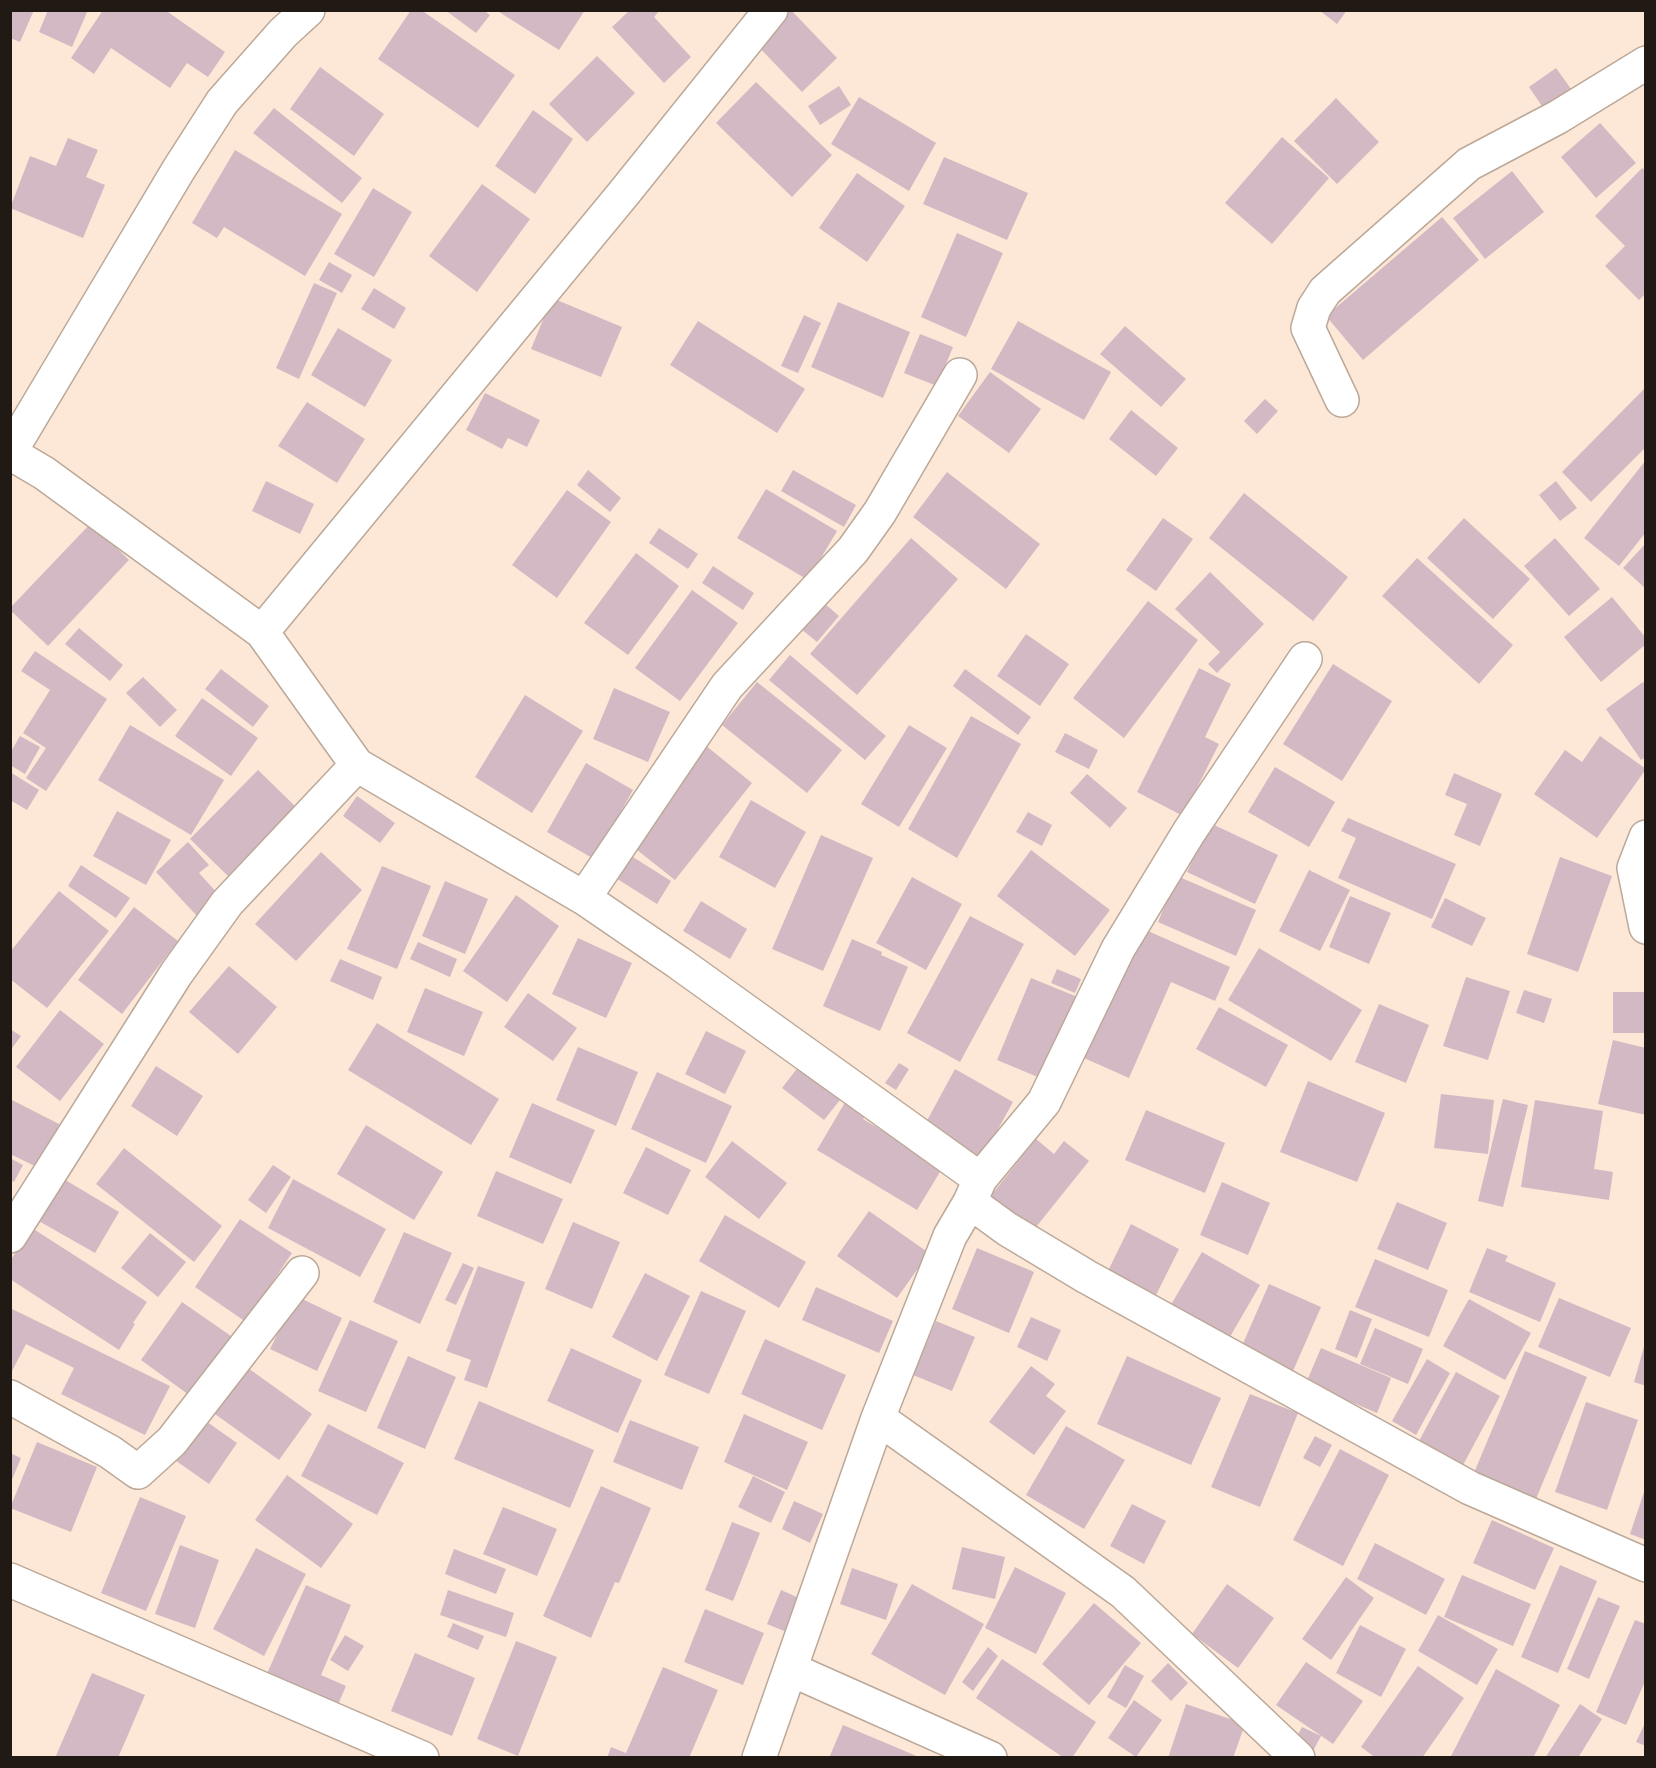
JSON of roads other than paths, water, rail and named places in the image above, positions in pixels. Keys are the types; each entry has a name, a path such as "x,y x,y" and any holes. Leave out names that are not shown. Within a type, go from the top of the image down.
{"street":[{"path":"308,10 284,33 222,102 179,169 10,452 44,472 262,632 357,765 584,898 689,970 975,1190 1007,1229 1087,1277 1470,1488 1646,1565"},
{"path":"262,632 624,193 771,10"},
{"path":"1342,400 1308,328 1314,308 1325,291 1469,164 1558,117 1646,63"},
{"path":"584,898 727,686 852,550 880,513 960,375"},
{"path":"759,1758 878,1418 950,1236 975,1190 1044,1102 1118,949 1189,831 1305,659"},
{"path":"10,1236 176,974 226,903 357,765"},
{"path":"1646,837 1634,868 1646,927"},
{"path":"10,1397 110,1452 138,1472 172,1441 302,1273"},
{"path":"878,1418 1123,1592 1298,1758"},
{"path":"10,1580 407,1754"},
{"path":"790,1669 990,1758"}]}
